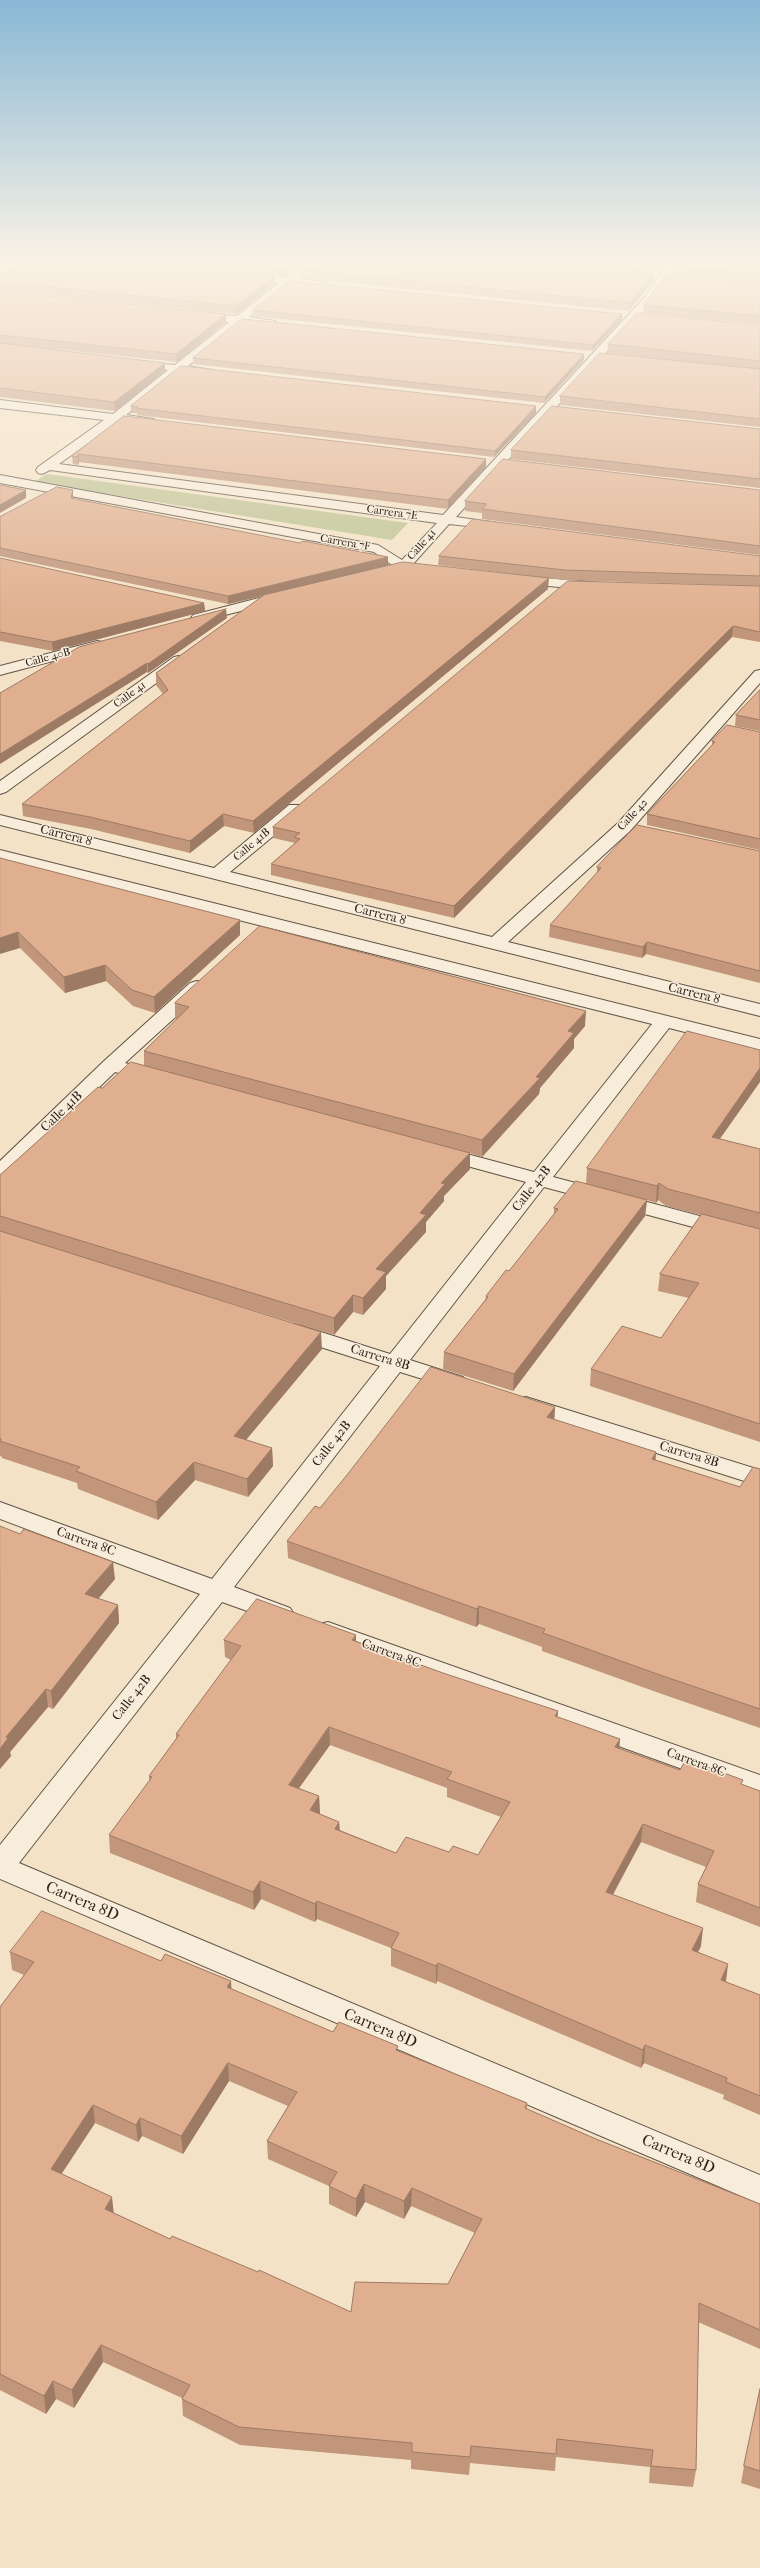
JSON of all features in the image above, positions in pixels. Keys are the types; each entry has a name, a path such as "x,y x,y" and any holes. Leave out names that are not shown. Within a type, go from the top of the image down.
{"street":[{"path":"22,484 115,418 155,385"},
{"name":"Calle 41","path":"365,576 403,567 570,385"},
{"path":"0,404 162,424"},
{"path":"532,408 563,411"},
{"path":"483,461 515,465"},
{"name":"Carrera 7E","path":"48,466 516,530"},
{"name":"Carrera 7F","path":"0,479 378,549 403,567"},
{"path":"40,497 53,490"},
{"path":"403,567 426,569"},
{"path":"502,578 564,585 611,586"},
{"path":"545,600 564,585"},
{"path":"183,622 274,599"},
{"path":"227,626 259,602"},
{"path":"198,604 229,610"},
{"name":"Calle 40B","path":"0,671 115,640"},
{"name":"Calle 41","path":"0,789 188,654"},
{"path":"0,656 31,663"},
{"name":"Calle 42","path":"495,944 631,829 721,729 760,674"},
{"name":"Calle 41B","path":"218,874 309,798"},
{"name":"Carrera 8","path":"0,820 760,1010"},
{"path":"0,855 267,923 760,1045"},
{"path":"250,938 267,923"},
{"name":"Calle 41B","path":"0,1172 110,1065 209,976"},
{"name":"Calle 42B","path":"0,1866 664,1021"},
{"path":"110,1065 172,1082"},
{"path":"425,1149 760,1239"},
{"name":"Carrera 8B","path":"274,1325 471,1387"},
{"name":"Carrera 8B","path":"509,1399 760,1478"},
{"name":"Carrera 8C","path":"0,1510 216,1591 760,1786"},
{"name":"Carrera 8D","path":"0,1866 760,2190"}],"green space":[{"path":"47,474 408,523 392,540 34,482"}],"building":[{"path":"0,385 136,385 114,402 0,388"},
{"path":"157,385 348,385 536,406 495,451 136,408 138,407 131,406"},
{"path":"435,385 556,385 545,397"},
{"path":"570,385 760,385 760,419 560,396"},
{"path":"552,406 760,429 760,479 511,450"},
{"path":"124,416 486,459 448,500 78,454 78,457 72,456"},
{"path":"503,459 760,490 760,546 482,509 487,504 465,501"},
{"path":"0,485 26,490 0,505"},
{"path":"57,487 73,490 71,498 300,543 303,541 388,557 228,596 0,548 0,517"},
{"path":"473,519 760,556 760,576 565,570 439,556"},
{"path":"0,558 204,603 52,642 0,632"},
{"path":"403,562 549,578 253,821 223,814 190,841 90,817 22,804 168,690 156,673 264,595"},
{"path":"568,581 760,586 760,632 733,626 454,906 271,864 300,839 294,837 300,833 273,827"},
{"path":"226,609 148,664 147,663 0,754 0,693 79,647"},
{"path":"760,690 760,720 736,715"},
{"path":"727,725 760,732 760,839 647,814 715,742 712,741"},
{"path":"637,825 760,851 760,971 647,942 643,947 550,925 601,868 597,867"},
{"path":"0,858 240,920 154,997 132,990 105,965 64,977 18,932 0,938"},
{"path":"260,926 586,1011 568,1031 574,1033 536,1077 540,1078 482,1140 144,1051 189,1007 175,1003"},
{"path":"687,1031 760,1050 760,1068 712,1137 760,1149 760,1213 668,1189 659,1183 657,1186 587,1168"},
{"path":"131,1062 470,1153 441,1183 445,1184 420,1213 426,1215 376,1269 386,1272 363,1298 353,1295 334,1318 0,1216 0,1175 98,1087 102,1088"},
{"path":"576,1181 647,1200 514,1374 444,1352 488,1297 486,1296 506,1270 509,1271 558,1209 554,1208"},
{"path":"702,1214 760,1229 760,1424 591,1369 622,1326 661,1338 699,1283 660,1274"},
{"path":"0,1231 321,1332 234,1436 272,1448 247,1479 194,1462 156,1502 76,1471 80,1467 0,1441"},
{"path":"431,1367 555,1407 547,1417 656,1452 652,1459 740,1487 753,1467 760,1469 760,1709 543,1633 545,1629 479,1606 477,1609 287,1541 315,1506 320,1508"},
{"path":"0,1526 20,1534 24,1529 113,1562 85,1594 118,1605 51,1691 46,1689 6,1737 8,1738 0,1749"},
{"path":"257,1599 356,1635 352,1640 443,1673 558,1711 555,1716 620,1739 615,1747 680,1770 686,1759 743,1780 741,1784 760,1791 760,1908 698,1884 714,1851 643,1824 606,1892 703,1928 692,1950 728,1964 721,1980 760,1995 760,2096 726,2082 727,2078 645,2045 643,2050 438,1963 436,1966 391,1948 399,1933 317,1901 315,1904 260,1881 253,1892 109,1835 152,1777 149,1776 179,1735 176,1734 241,1646 224,1640","holes":["329,1727 452,1772 447,1779 510,1802 478,1855 453,1846 449,1852 406,1837 396,1853 335,1829 339,1822 310,1810 319,1796 289,1785"]},
{"path":"42,1911 161,1961 165,1954 231,1981 227,1987 333,2032 339,2022 398,2046 396,2050 527,2103 525,2108 596,2139 760,2204 760,2330 699,2303 696,2470 651,2466 653,2450 557,2439 556,2454 471,2446 470,2457 412,2452 412,2443 239,2427 182,2399 190,2385 101,2345 72,2390 53,2381 44,2396 0,2374 0,2007 34,1962 10,1952","holes":["228,2063 297,2092 267,2141 337,2172 329,2186 356,2199 364,2184 404,2201 412,2188 482,2219 448,2284 355,2282 351,2312 259,2270 258,2272 172,2236 170,2239 105,2209 112,2197 51,2169 93,2105 136,2125 140,2118 181,2136"]},
{"path":"760,2389 760,2471 744,2466"}]}
